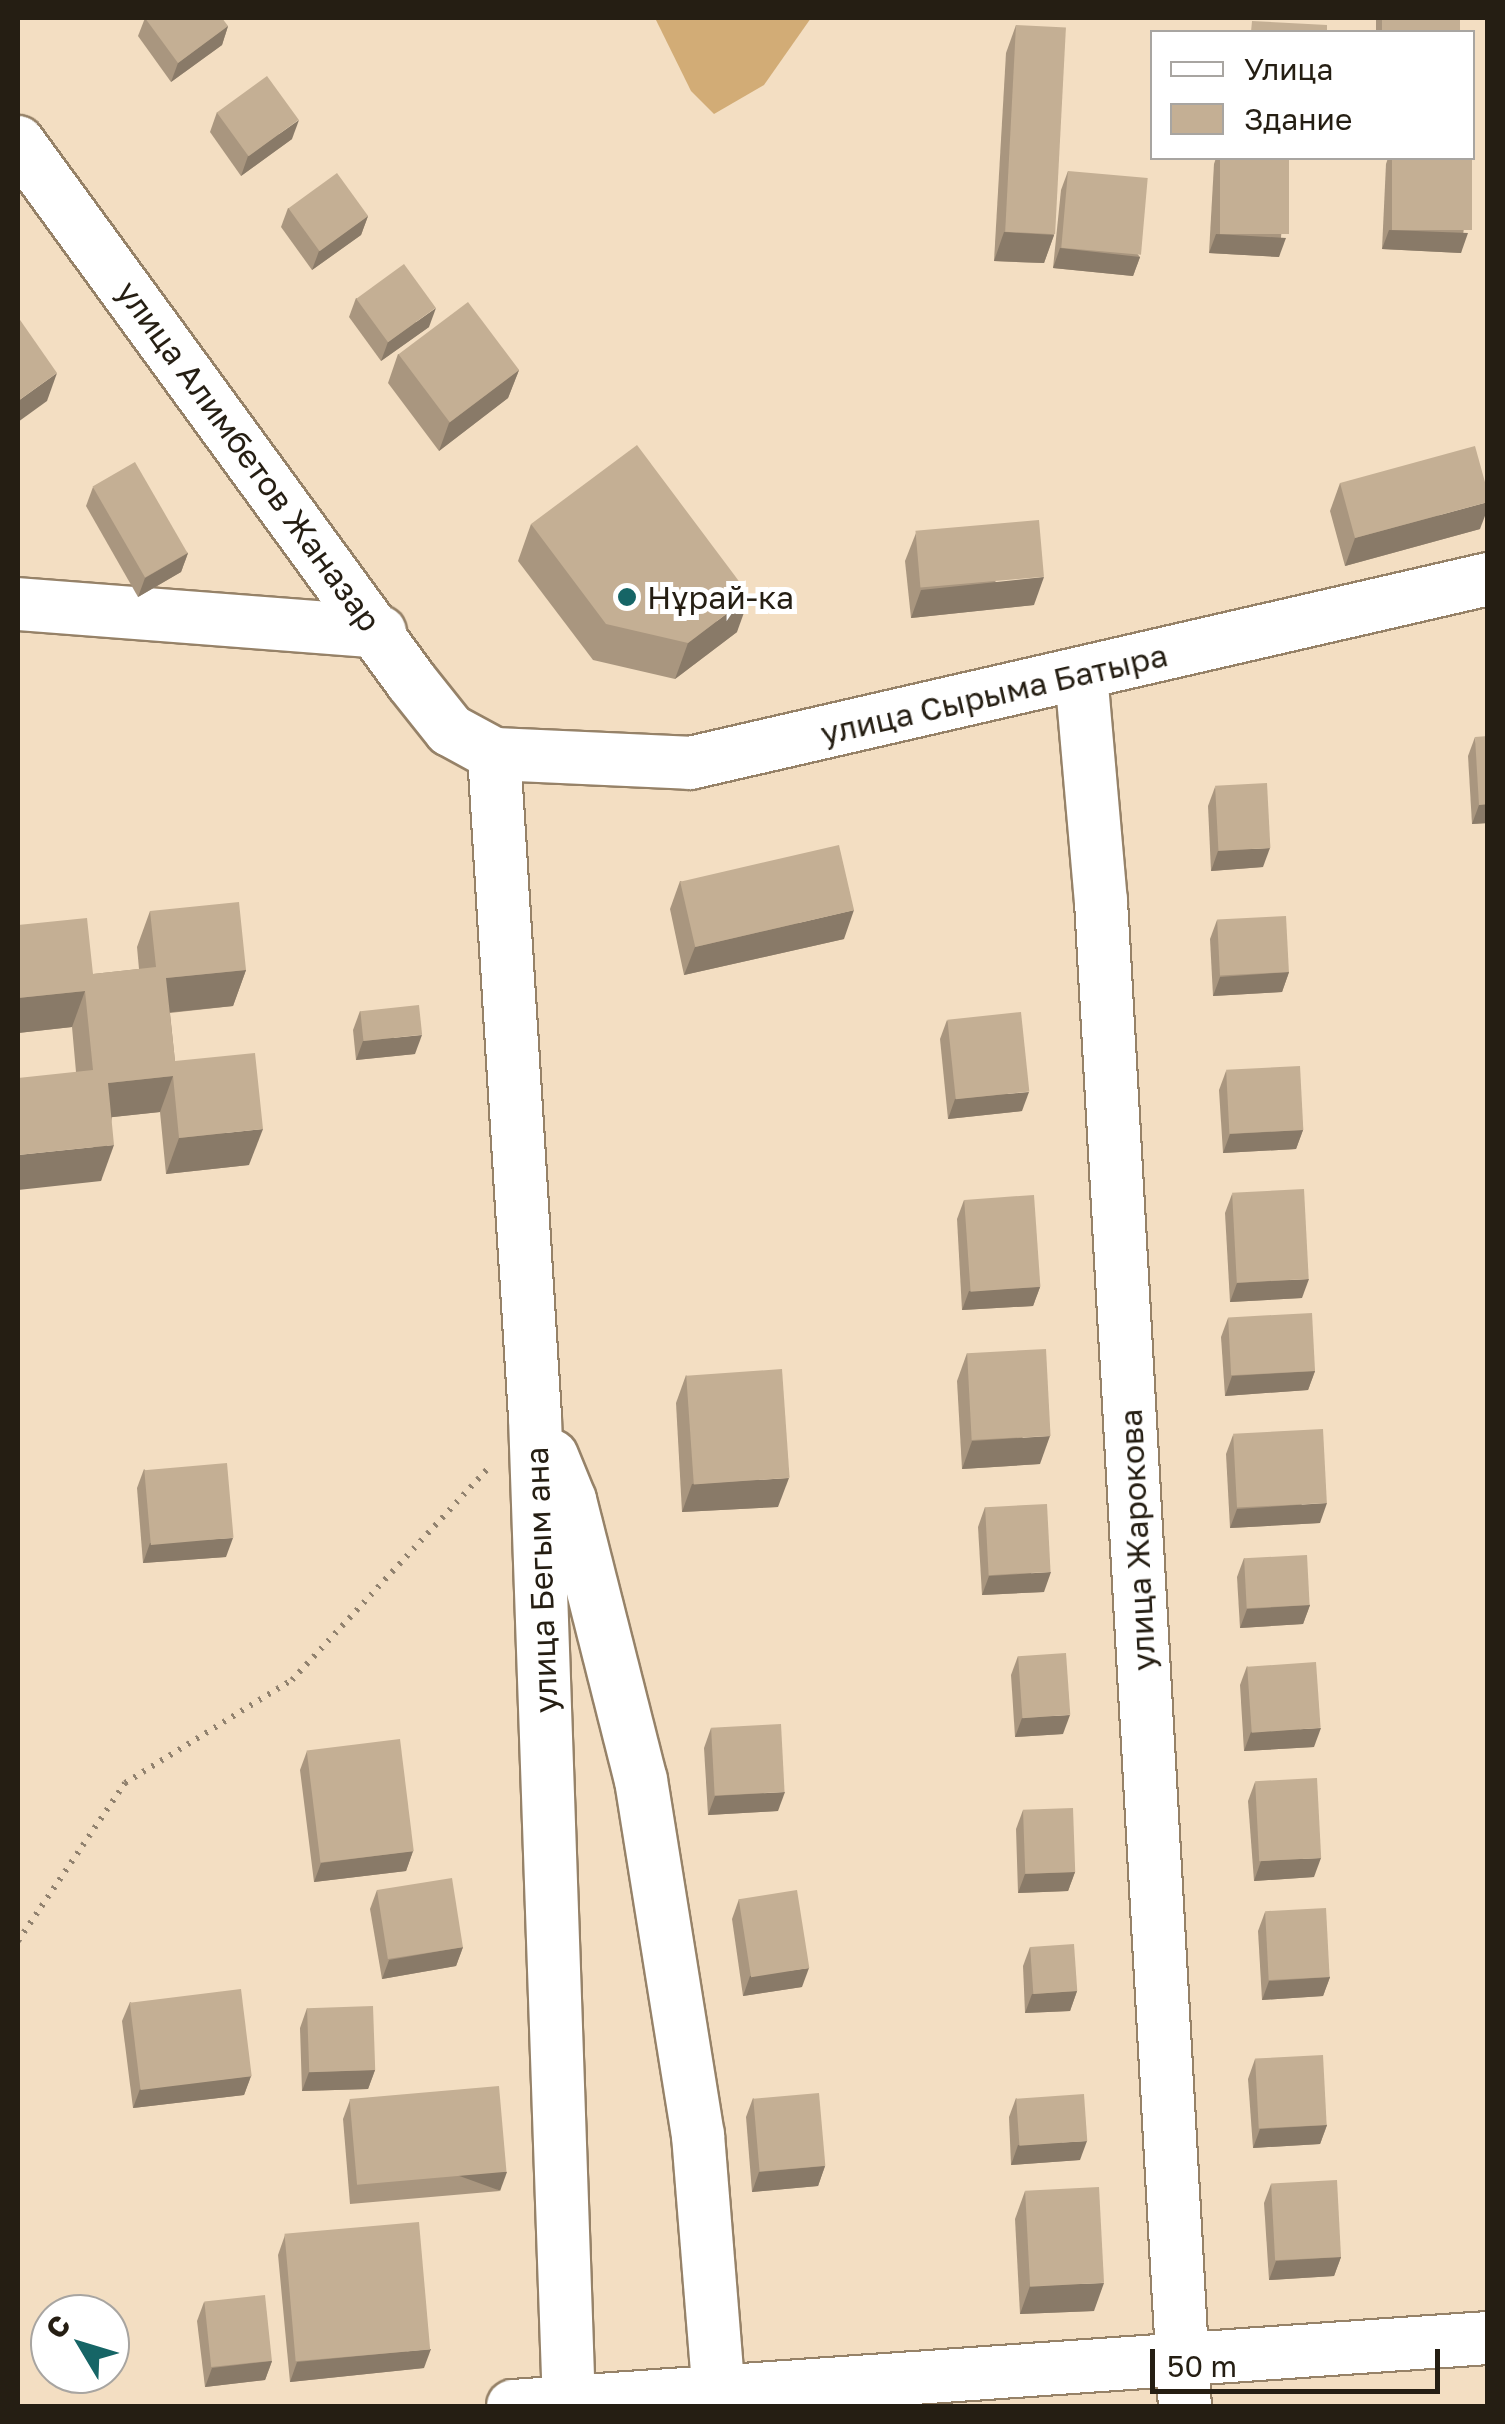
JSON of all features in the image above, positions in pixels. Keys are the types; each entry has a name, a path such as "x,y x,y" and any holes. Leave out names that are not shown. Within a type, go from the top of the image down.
{"street":[{"name":"улица Алимбетов Жаназар","path":"18,142 450,730 494,754"},
{"name":"улица Сырыма Батыра","path":"494,754 690,763 1488,579"},
{"path":"18,604 380,632"},
{"name":"улица Жарокова","path":"1082,674 1101,901 1183,2382"},
{"name":"улица Бегым ана","path":"494,754 535,1418 568,2404"},
{"path":"535,1418 570,1500 642,1780 698,2135 719,2399"},
{"path":"513,2406 1183,2382 1488,2338"}],"path":[{"path":"18,1941 125,1783 292,1680 535,1418"}],"shaded area":[{"path":"655,18 811,18 764,85 714,114 691,91"}],"building":[{"path":"145,18 222,18 228,26 178,63"},
{"path":"1382,18 1460,18 1460,30 1382,30"},
{"path":"1252,21 1327,25 1327,30 1251,30"},
{"path":"1016,25 1066,28 1055,234 1005,232"},
{"path":"267,76 299,120 249,156 217,112"},
{"path":"1220,160 1289,160 1289,234 1220,234"},
{"path":"1392,160 1472,160 1472,230 1392,230"},
{"path":"1068,171 1148,178 1141,255 1061,248"},
{"path":"337,173 368,216 320,251 288,208"},
{"path":"404,264 436,308 388,342 356,299"},
{"path":"468,302 519,370 450,422 399,354"},
{"path":"18,317 57,373 18,401"},
{"name":"Нұрай-ка","path":"637,445 750,596 688,643 606,624 531,524"},
{"path":"1475,446 1488,502 1355,538 1340,483"},
{"path":"135,462 188,553 145,577 93,486"},
{"path":"1039,520 1044,577 920,588 915,531"},
{"path":"1488,736 1488,804 1479,805 1475,737"},
{"path":"1267,783 1270,848 1218,851 1215,786"},
{"path":"839,845 854,910 695,947 680,882"},
{"path":"239,902 246,970 166,978 175,1061 255,1053 263,1129 179,1138 173,1076 108,1083 114,1145 18,1155 18,1078 93,1070 85,991 18,998 18,925 87,918 93,974 156,967 150,911"},
{"path":"1286,916 1289,972 1220,976 1217,920"},
{"path":"419,1005 422,1035 363,1041 360,1011"},
{"path":"1021,1012 1029,1092 956,1099 947,1020"},
{"path":"1300,1066 1303,1130 1229,1134 1226,1070"},
{"path":"1304,1189 1309,1279 1237,1283 1232,1193"},
{"path":"1034,1195 1040,1287 971,1292 964,1200"},
{"path":"1312,1313 1315,1371 1231,1375 1228,1317"},
{"path":"1046,1349 1051,1436 972,1440 967,1353"},
{"path":"782,1369 790,1478 694,1484 686,1376"},
{"path":"1323,1429 1327,1503 1237,1508 1233,1434"},
{"path":"227,1463 234,1538 151,1545 144,1470"},
{"path":"1047,1504 1051,1572 989,1575 985,1507"},
{"path":"1307,1555 1310,1605 1247,1608 1244,1558"},
{"path":"1066,1653 1070,1715 1022,1718 1018,1656"},
{"path":"1316,1662 1321,1728 1252,1733 1247,1667"},
{"path":"781,1724 785,1792 715,1796 711,1728"},
{"path":"400,1739 414,1851 320,1863 307,1750"},
{"path":"1317,1778 1321,1858 1259,1861 1255,1781"},
{"path":"1073,1808 1075,1872 1025,1874 1023,1810"},
{"path":"452,1878 463,1947 388,1959 377,1890"},
{"path":"797,1890 809,1968 751,1977 739,1899"},
{"path":"1326,1908 1330,1977 1269,1980 1265,1911"},
{"path":"1074,1944 1077,1991 1033,1994 1030,1947"},
{"path":"241,1989 252,2076 141,2090 130,2003"},
{"path":"373,2006 375,2070 309,2072 307,2008"},
{"path":"1323,2055 1327,2125 1259,2128 1255,2059"},
{"path":"499,2086 506,2172 357,2185 350,2099"},
{"path":"819,2093 825,2166 760,2171 753,2099"},
{"path":"1084,2094 1087,2141 1019,2146 1016,2099"},
{"path":"1337,2180 1341,2257 1275,2260 1271,2183"},
{"path":"1099,2187 1104,2283 1030,2287 1025,2191"},
{"path":"419,2222 430,2350 296,2361 285,2234"},
{"path":"265,2295 272,2361 211,2367 204,2301"}],"place":[{"name":"Нұрай-ка","path":"627,597"}]}
